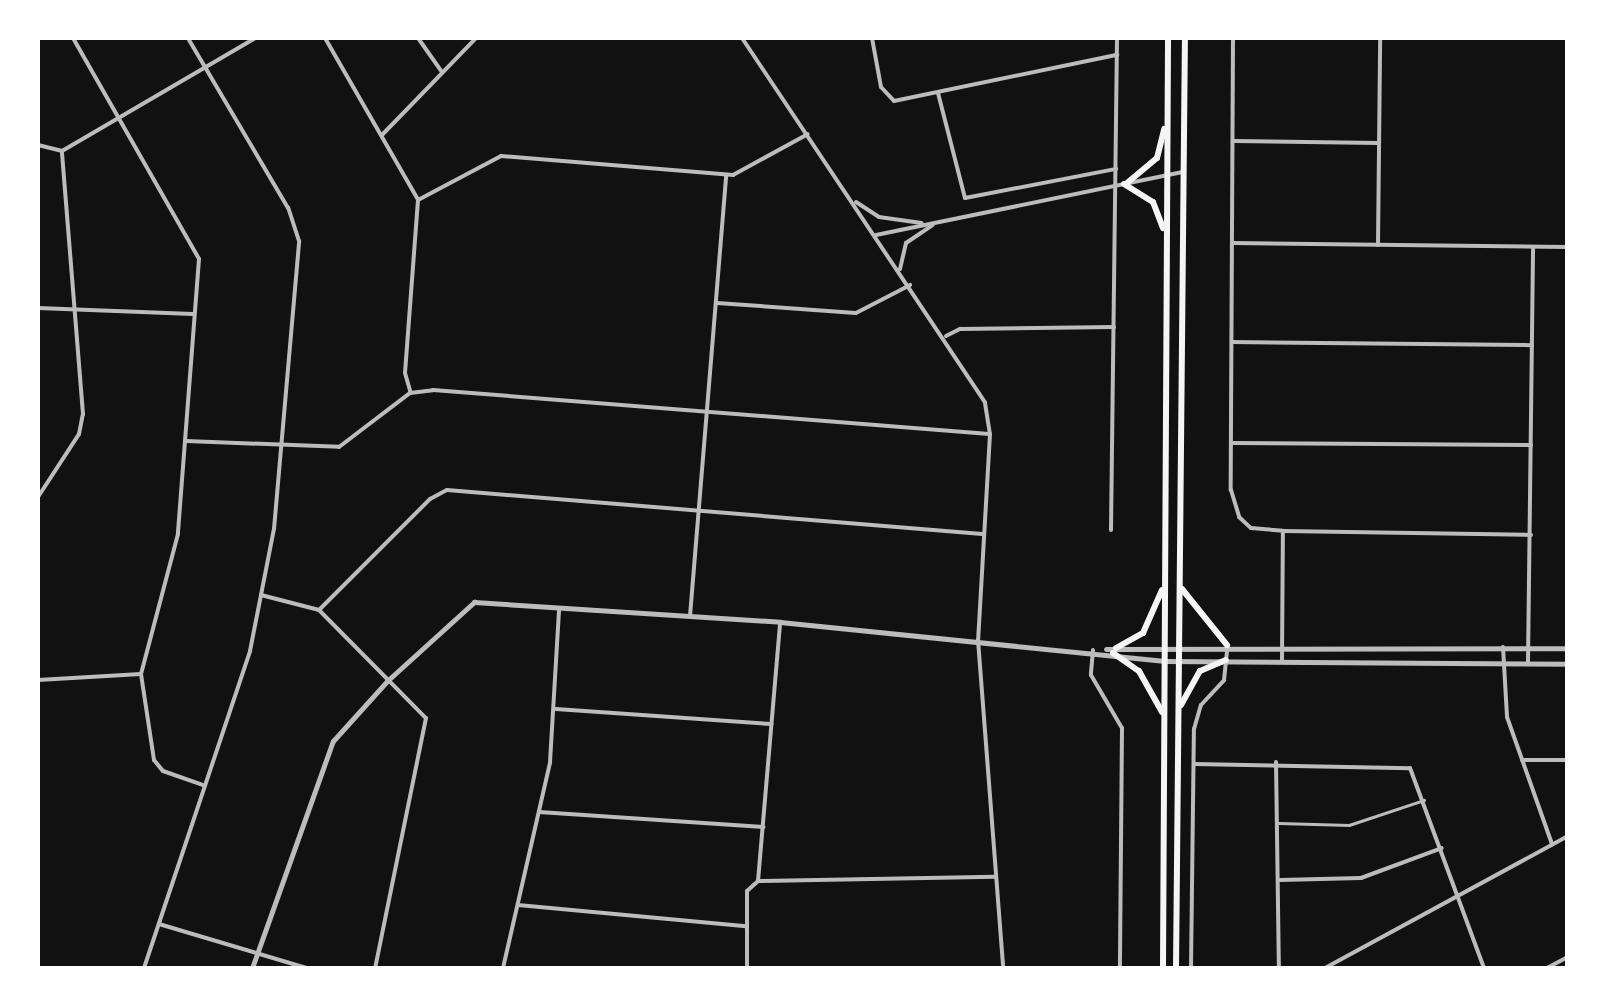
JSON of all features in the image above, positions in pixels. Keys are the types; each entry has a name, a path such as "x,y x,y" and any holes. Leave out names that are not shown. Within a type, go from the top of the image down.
{"main road":[{"path":"1163,968 1168,38"},
{"path":"1176,968 1184,38"},
{"path":"1166,259 1157,208 1122,184 1157,158 1168,98"},
{"path":"1164,718 1146,679 1115,651 1150,624 1165,576"},
{"path":"1179,583 1198,617 1226,645"},
{"path":"1179,716 1191,680 1226,660"}],"street":[{"path":"73,38 198,252 174,558 141,674 154,760 171,775 204,786"},
{"path":"144,968 250,651 282,448 297,225 188,38"},
{"path":"38,145 62,151 256,38"},
{"path":"325,38 418,200 405,373 410,393"},
{"path":"418,38 442,72"},
{"path":"381,135 476,38"},
{"path":"742,38 946,336 982,395 990,434 978,640 1003,968"},
{"path":"872,38 888,98 938,94 1117,55"},
{"path":"1112,530 1114,327 1122,184 1116,169 1117,38"},
{"path":"1232,38 1231,490 1239,517 1251,528 1283,532 1531,535"},
{"path":"1378,245 1380,38"},
{"path":"938,94 958,188 968,199 1116,169"},
{"path":"418,200 500,156 726,175 808,134"},
{"path":"1232,141 1380,143"},
{"path":"38,497 82,426 62,151"},
{"path":"876,235 1183,172"},
{"path":"690,616 726,175"},
{"path":"852,200 890,220 931,224"},
{"path":"900,270 906,243 947,220"},
{"path":"1233,244 1568,247"},
{"path":"1528,663 1532,247"},
{"path":"716,302 856,313 910,285"},
{"path":"38,308 74,305 194,314"},
{"path":"946,336 960,329 1114,327"},
{"path":"1232,342 1532,345"},
{"path":"186,440 282,448 343,446 410,393 456,391 990,434"},
{"path":"1232,443 1531,444"},
{"path":"319,610 430,500 447,490 982,534"},
{"path":"1282,660 1283,532"},
{"path":"261,596 319,610 386,681 420,708 428,728 375,968"},
{"path":"252,968 330,746 386,681 468,604 780,622 1115,651 1165,660 1568,664"},
{"path":"504,968 540,812 556,710 558,610"},
{"path":"747,968 747,891 758,880 780,622"},
{"path":"1115,651 1165,644 1568,648"},
{"path":"1191,968 1196,712 1219,689 1226,645"},
{"path":"1503,647 1503,703 1552,844"},
{"path":"1093,650 1091,675 1122,728 1120,968"},
{"path":"38,680 141,674"},
{"path":"556,710 771,724"},
{"path":"1521,760 1568,760"},
{"path":"1276,762 1279,968"},
{"path":"1195,764 1400,764 1415,774 1484,968"},
{"path":"540,812 763,828"},
{"path":"1324,968 1568,836"},
{"path":"1280,880 1361,878 1442,848"},
{"path":"758,880 995,877"},
{"path":"518,905 746,926"},
{"path":"159,924 307,968"},
{"path":"1547,968 1568,957"}],"lane":[{"path":"1279,823 1349,825 1424,800"}]}
